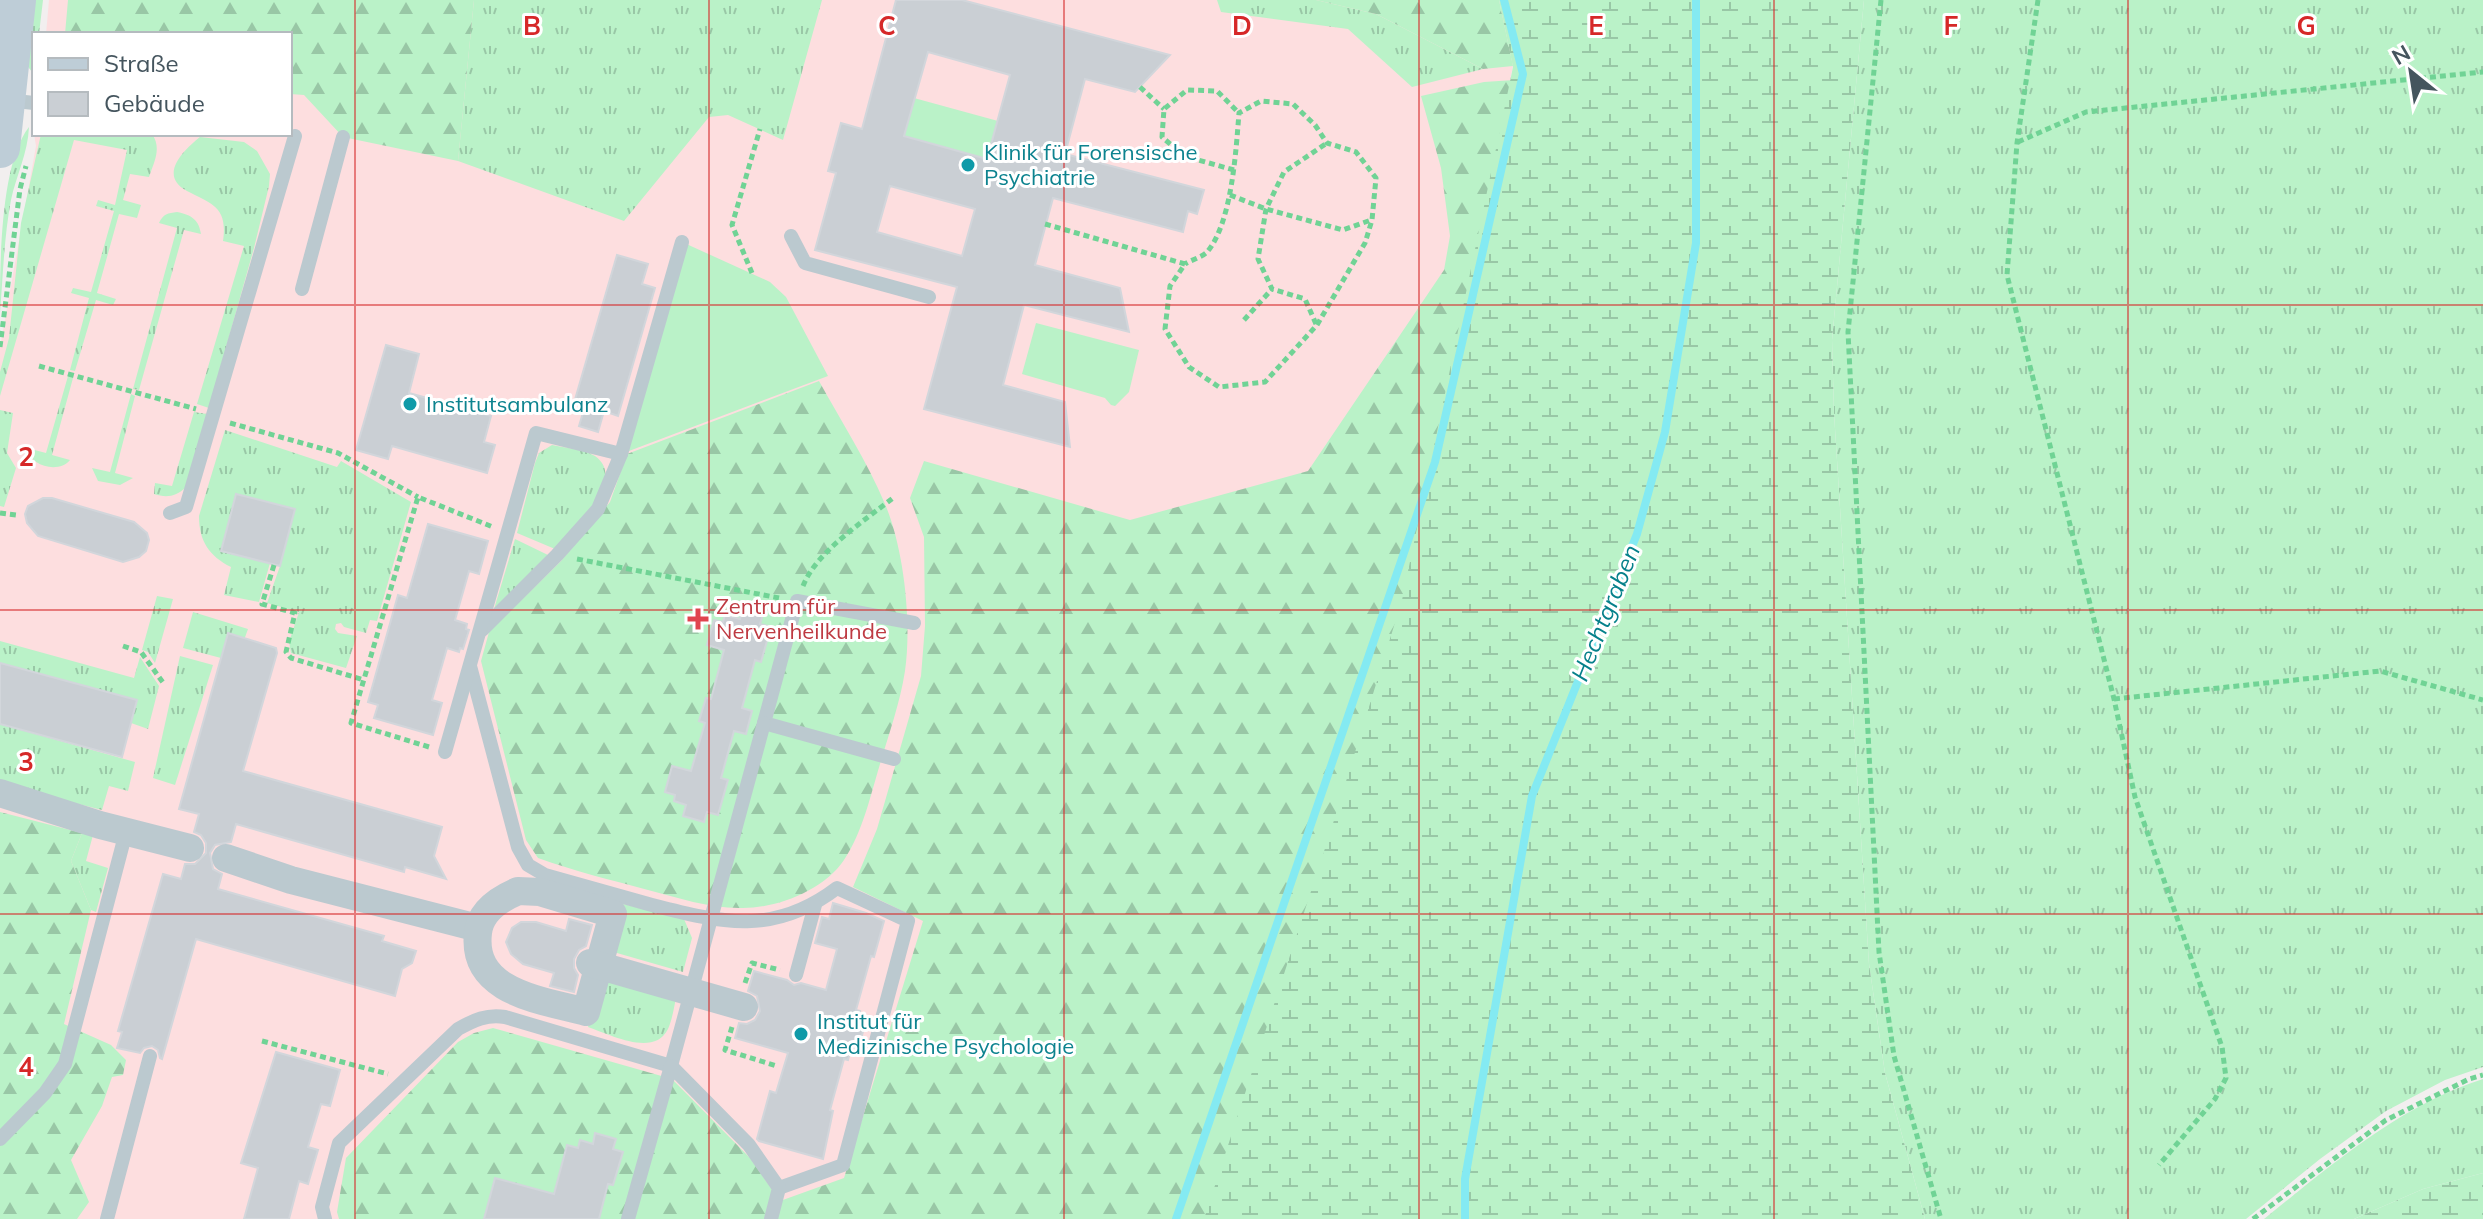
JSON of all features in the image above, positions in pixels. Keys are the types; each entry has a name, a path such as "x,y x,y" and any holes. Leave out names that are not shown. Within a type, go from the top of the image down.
{"street":[{"path":"15,151 20,101 16,0"},
{"path":"0,793 126,832 190,848"},
{"path":"226,858 291,880 478,928"},
{"path":"518,891 540,892 613,914 594,965 586,1012 512,991 494,981 482,966 476,947 478,928 486,912 500,899 518,891"},
{"path":"594,965 744,1007"}],"lane":[{"path":"170,513 186,507 295,136"},
{"path":"302,289 343,137"},
{"path":"791,236 805,263 929,297"},
{"path":"480,631 557,555 598,509 621,454 682,242"},
{"path":"445,752 536,433 621,454"},
{"path":"628,1219 797,601 914,623"},
{"path":"470,666 518,847 528,865 545,875 710,920 748,923 786,916 815,905 837,888 908,921 843,1165 779,1188"},
{"path":"764,723 894,759"},
{"path":"0,1139 45,1093 65,1064 126,832"},
{"path":"796,975 815,905"},
{"path":"325,1219 322,1207 339,1143 458,1029 492,1015 671,1066 749,1145 779,1188 771,1219"},
{"path":"107,1219 150,1056"}],"path":[{"path":"1881,0 1848,332 1879,952 1894,1056 1941,1219"},
{"path":"2038,0 2017,143 2007,275 2114,699 2135,797 2222,1047 2226,1078 2215,1099 2159,1165"},
{"path":"2017,143 2086,112 2483,72"},
{"path":"1140,87 1164,109"},
{"path":"1234,170 1184,156 1162,137 1164,109 1187,90 1217,91 1239,113"},
{"path":"1261,101 1293,104 1315,125 1327,143 1356,152 1376,178 1372,220 1365,243 1317,325 1265,382 1219,387 1189,367 1165,329 1170,286 1185,264 1206,252 1222,223 1234,170 1239,113 1261,101"},
{"path":"752,273 732,225 760,129"},
{"path":"1317,325 1305,299 1272,289 1258,259 1266,209 1284,172 1327,143"},
{"path":"0,347 20,189 15,151"},
{"path":"1230,195 1266,209 1343,230 1372,220"},
{"path":"1045,224 1185,264"},
{"path":"1244,320 1272,289"},
{"path":"39,366 338,453 418,497 507,533"},
{"path":"418,497 351,723 445,752"},
{"path":"557,555 797,601 807,575 843,538 893,498"},
{"path":"0,513 16,515"},
{"path":"274,565 262,604 295,613 286,652 291,658 364,680"},
{"path":"123,646 141,652 164,684"},
{"path":"2114,699 2380,671 2483,700"},
{"path":"262,1041 408,1079"},
{"path":"2253,1219 2386,1120 2483,1075"}],"shaded area":[{"name":"Zentrum für Nervenheilkunde","path":"49,0 1499,0 1513,66 1402,600 1204,1219 0,1219 0,347 36,146 34,136 292,136 292,32 46,32"}],"green space":[{"path":"33,0 43,0 39,32 32,32 32,72 27,65"},
{"path":"68,0 474,0 458,161 343,137 304,95 292,94 292,32 65,32"},
{"path":"474,0 822,0 783,140 728,115 709,117 624,221 458,161"},
{"path":"1217,0 1316,0 1376,14 1483,69 1412,87 1348,29 1221,12"},
{"path":"1316,0 1499,0 1513,66 1483,69 1376,14"},
{"path":"1499,0 1864,0 1832,340 1834,413 1869,964 1885,1073 1925,1219 1204,1219 1331,830 1402,600 1513,67"},
{"path":"1864,0 2483,0 2483,1067 2445,1080 2386,1111 2246,1219 1925,1219 1885,1073 1869,964 1834,413 1832,340"},
{"path":"1514,80 1403,613 1209,1219 339,1219 337,1212 346,1158 458,1042 474,1033 493,1028 672,1079 750,1158 780,1201 844,1178 923,921 853,887 877,829 921,676 925,626 924,537 910,498 924,461 1130,520 1308,471 1444,270 1450,236 1441,168 1421,96 1484,82"},
{"path":"914,98 998,121 987,159 904,136"},
{"path":"29,127 9,214 0,313 7,189 19,144"},
{"path":"41,136 153,136 156,155 149,177 130,174 123,200 141,205 137,218 119,214 97,293 116,299 113,305 96,300 75,371 70,370 89,298 71,293 73,288 91,292 114,211 96,206 98,200 115,205 127,150 74,140 0,396 0,372 9,338 21,223"},
{"path":"200,137 244,142 257,151 270,174 254,248 209,408 197,404 244,246 223,241 223,221 216,208 178,185 174,178 181,155"},
{"path":"177,212 194,219 201,234 184,230 139,390 133,389 177,228 159,223 166,214"},
{"path":"682,242 770,282 786,297 828,376 621,454"},
{"path":"1036,323 1139,350 1129,392 1115,406 1105,398 1022,374"},
{"path":"68,376 73,378 52,455 70,460 59,467 45,466 33,459 27,448 46,453"},
{"path":"819,381 862,457 892,522 902,564 907,608 907,652 900,695 865,814 851,849 835,871 812,888 785,901 743,908 695,902 538,858 526,840 481,661 489,632 561,561 610,502 627,454"},
{"path":"131,394 135,396 115,473 133,478 120,485 98,481 92,468 110,472"},
{"path":"0,410 13,413 7,453 16,468 4,507 0,506"},
{"path":"194,412 207,414 186,487 171,496 154,494 155,483 172,486"},
{"path":"225,430 337,467 341,461 411,502 377,621 370,620 366,633 336,624 338,633 357,636 346,668 291,653 289,642 299,612 267,603 294,509 236,494 270,563 259,602 224,595 231,567 207,547 199,516"},
{"path":"552,445 595,456 604,466 605,478 594,505 555,549 517,533 535,463 539,453"},
{"path":"515,539 548,555 494,609"},
{"path":"157,596 173,599 155,663 148,652 142,650"},
{"path":"193,612 248,629 243,643 221,658 183,648"},
{"path":"0,641 134,678 140,657 159,686 148,729 131,723 137,700 0,663"},
{"path":"180,656 213,665 175,785 153,778"},
{"path":"0,724 135,762 128,791 109,786 102,810 0,784"},
{"path":"0,812 82,833 71,861 91,910 64,1024 111,1045 126,1060 123,1075 112,1077 102,1106 71,1160 89,1202 77,1219 0,1219"},
{"path":"82,833 93,835 86,861 108,868 96,912 91,910 71,861"},
{"path":"623,904 684,919 692,938 683,972 610,951"},
{"path":"601,979 676,998 668,1029 661,1038 653,1042 631,1042 588,1027"},
{"path":"2483,1079 2483,1173 2423,1189 2354,1219 2264,1219 2340,1158 2395,1121 2452,1090"},
{"path":"2483,1173 2483,1219 2354,1219 2423,1189"}],"building":[{"name":"Klinik für Forensische Psychiatrie","path":"896,0 962,0 1170,55 1135,92 1085,79 1065,154 1204,190 1197,214 1188,211 1183,232 1053,198 1035,265 1120,288 1129,332 1024,305 1003,385 1065,402 1070,447 924,409 957,287 815,250 836,173 828,171 841,123 862,129","holes":["928,52 1010,75 987,159 904,136","890,186 975,209 962,256 877,232"]},
{"path":"617,255 648,264 642,284 655,288 618,416 604,411 598,432 579,426 585,406 574,403"},
{"name":"Institutsambulanz","path":"386,345 419,354 409,393 491,416 484,442 495,445 487,473 392,446 388,459 356,450"},
{"path":"236,494 295,509 280,566 221,551"},
{"path":"43,498 134,522 147,533 146,551 123,562 38,536 27,523 25,514 28,506"},
{"path":"428,524 488,541 479,574 469,571 455,620 467,624 466,629 469,630 463,649 460,648 459,652 447,648 432,700 442,703 433,735 374,718 378,705 368,702 398,595 407,598"},
{"path":"742,608 763,614 760,624 771,627 761,662 755,660 742,708 752,711 746,734 734,731 721,778 728,780 718,815 707,812 704,822 683,816 686,805 674,801 675,795 665,792 672,766 691,771 705,723 699,721 706,698 711,699 724,650 707,645 714,620 723,622 725,615 740,619"},
{"path":"228,633 276,648 277,653 243,771 442,827 434,856 446,879 405,867 404,872 236,824 231,842 215,845 210,853 213,869 222,874 218,889 384,936 382,941 416,951 412,963 402,969 395,996 196,939 162,1059 152,1046 140,1053 117,1048 122,1032 118,1031 163,874 181,879 185,864 195,864 206,853 206,843 201,835 194,832 199,814 179,809"},
{"path":"0,663 137,700 122,757 0,724"},
{"name":"Institut für Medizinische Psychologie","path":"833,903 884,921 856,1010 860,1011 857,1021 865,1023 860,1044 857,1050 851,1048 848,1060 844,1059 830,1110 833,1111 823,1159 757,1139 770,1091 776,1093 788,1053 735,1038 739,1023 747,1024 755,1020 760,1011 757,996 748,991 754,971 787,980 794,985 801,983 826,990 837,949 815,943 822,917 829,919"},
{"path":"569,919 592,925 586,946 579,950 574,959 578,975 574,992 550,986 554,973 523,964 511,954 506,942 512,928 521,922 536,922 566,931"},
{"path":"276,1052 340,1070 330,1106 321,1104 308,1147 318,1150 308,1184 299,1181 289,1219 244,1219 258,1168 241,1163"},
{"path":"595,1133 616,1139 613,1149 623,1152 613,1185 608,1184 599,1219 484,1219 495,1178 554,1194 567,1145 578,1148 580,1140 593,1144"}],"waterway":[{"path":"1176,1219 1435,462 1523,74 1504,0"},
{"name":"Hechtgraben","path":"1465,1219 1465,1179 1532,796 1637,534 1665,432 1696,243 1696,0"}],"place":[{"name":"Klinik für Forensische Psychiatrie","path":"968,165"},
{"name":"Institutsambulanz","path":"410,404"},
{"name":"Zentrum für Nervenheilkunde","path":"698,619"},
{"name":"Institut für Medizinische Psychologie","path":"801,1034"}]}
